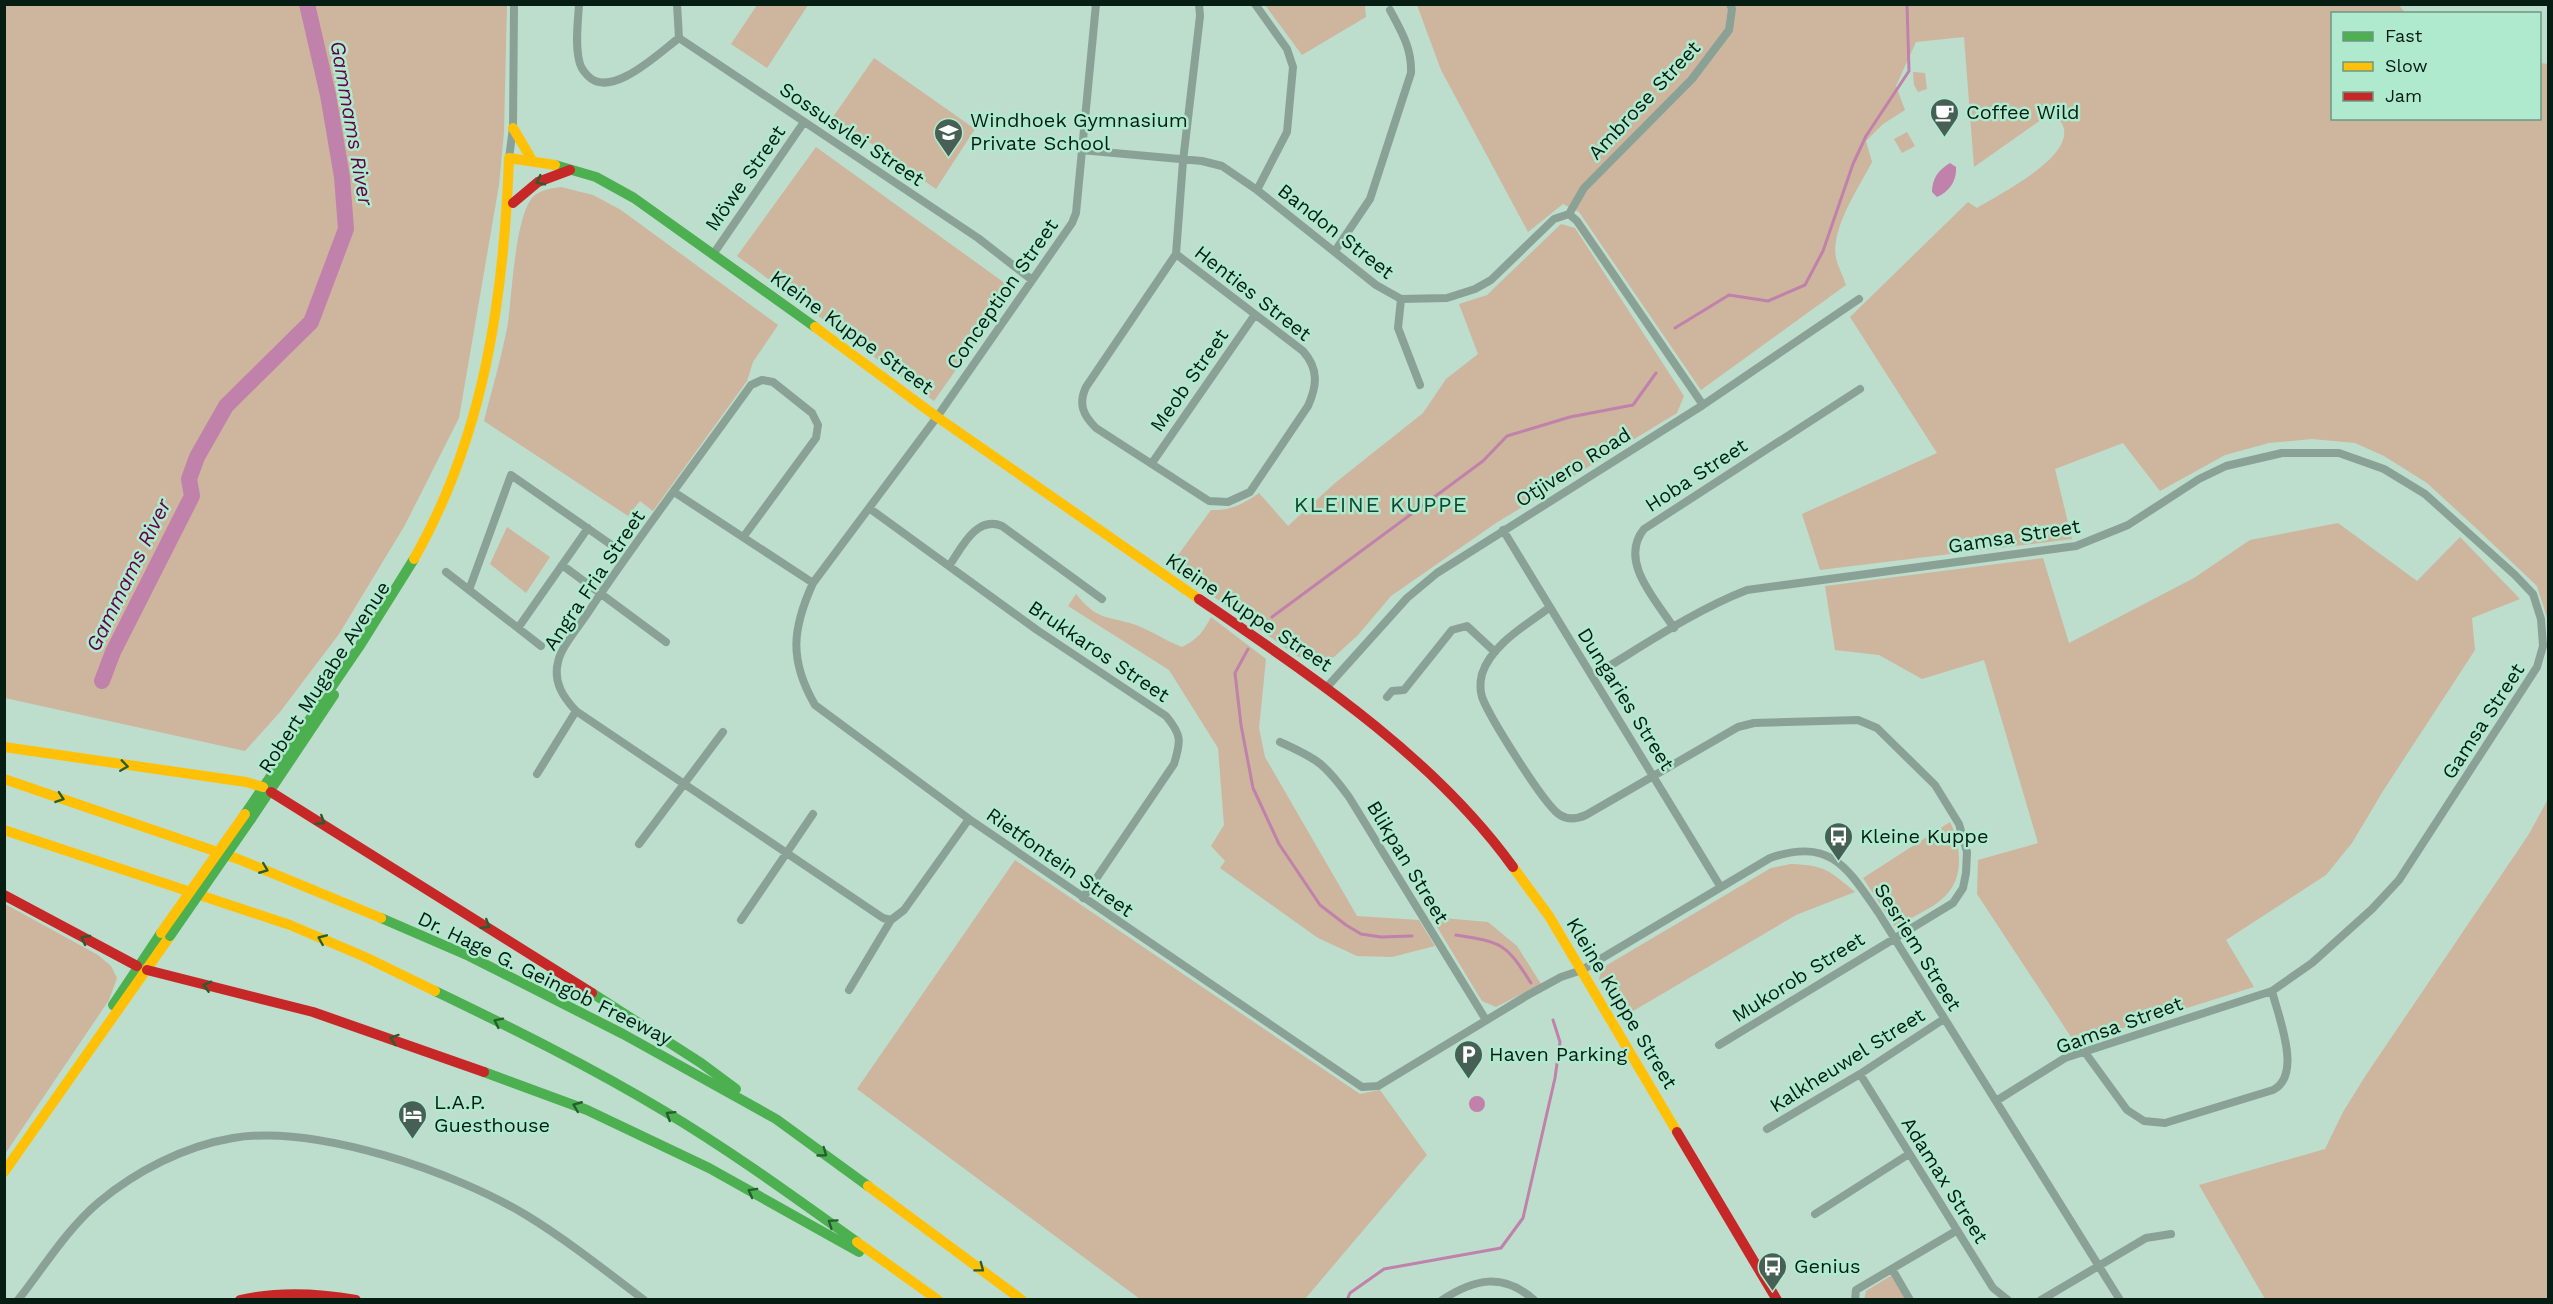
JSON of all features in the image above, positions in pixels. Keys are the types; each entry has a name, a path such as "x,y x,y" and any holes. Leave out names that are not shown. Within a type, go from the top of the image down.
{"main road":[{"path":"513,132 532,160"},
{"name":"Kleine Kuppe Street","path":"513,158 532,160 596,177 627,193 714,253 937,417 1327,687 1430,774 1476,819 1525,880 1582,970 1777,1299"},
{"name":"Robert Mugabe Avenue","path":"266,789 396,600 456,483 480,417 494,359 510,254 513,158"},
{"name":"Robert Mugabe Avenue","path":"4,1172 266,789 389,601 423,543 451,482 473,420 498,309 513,158"},
{"path":"513,203 525,188 535,182 573,170"},
{"path":"4,747 53,756 246,782 266,789 692,1057 776,1119"},
{"name":"Dr. Hage G. Geingob Freeway","path":"4,779 238,859 469,956 623,1034 776,1119 1022,1299"},
{"path":"4,830 290,925 365,957 510,1027 664,1111 773,1182 938,1299"},
{"path":"4,895 142,968 313,1012 587,1110 709,1168 913,1282"},
{"name":"Robert Mugabe Avenue","path":"4,1163 120,994 142,968"},
{"path":"240,1299 299,1292 356,1299"}],"street":[{"name":"Robert Mugabe Avenue","path":"513,158 514,4"},
{"path":"579,4 579,61 582,70 592,81 618,81 679,38 677,4"},
{"name":"Conception Street","path":"937,417 1074,218 1096,4"},
{"name":"Henties Street","path":"1176,254 1254,316 1303,351 1310,359 1316,376 1314,393 1308,406 1254,487 1250,492 1228,502 1209,501 1096,428 1087,419 1081,398 1176,254 1183,161 1198,38 1199,4"},
{"path":"1256,4 1287,50 1293,67 1287,132 1257,190"},
{"name":"Ambrose Street","path":"1569,214 1584,188 1692,79 1729,30 1732,9 1730,4"},
{"path":"1335,251 1370,200 1411,72 1412,58 1409,47 1390,10"},
{"name":"Sossusvlei Street","path":"679,38 978,238 1032,280"},
{"name":"Möwe Street","path":"714,253 804,122"},
{"name":"Bandon Street","path":"1081,150 1213,162 1257,190 1376,285 1401,299 1447,298 1475,289 1491,280 1554,219 1569,214"},
{"path":"1569,214 1577,221 1621,283 1703,405"},
{"path":"1401,299 1398,328 1419,385"},
{"name":"Otjivero Road","path":"1327,687 1407,598 1455,561 1703,405 1859,299"},
{"name":"Meob Street","path":"1152,463 1254,316"},
{"name":"Angra Fria Street","path":"744,536 816,438 818,425 812,413 773,382 762,380 751,385 601,593 559,657 556,674 560,690 576,711 878,916 891,920"},
{"name":"Hoba Street","path":"1674,628 1638,571 1634,556 1638,536 1644,528 1860,389"},
{"name":"Rietfontein Street","path":"937,417 813,584 800,611 796,638 797,658 804,686 815,705 969,819 1362,1087 1378,1086 1486,1020 1562,977 1582,970"},
{"name":"Gamsa Street","path":"1593,676 1730,597 1763,586 2076,546 2128,525 2226,466 2282,453 2339,453 2384,469 2425,494 2516,575 2533,594 2541,620 2543,646 2537,667 2399,880 2372,909 2312,963 2272,991 2065,1058 1996,1101"},
{"path":"469,590 511,475 613,546"},
{"path":"674,492 744,536 813,584"},
{"name":"Brukkaros Street","path":"869,508 1037,630 1166,716 1177,729 1180,744 1174,764 1083,898"},
{"path":"949,566 980,526 994,523 1002,526 1102,599"},
{"path":"518,628 588,528"},
{"name":"Dungaries Street","path":"1503,530 1720,886"},
{"path":"562,565 666,642"},
{"path":"446,572 541,646"},
{"name":"Mukorob Street","path":"1549,608 1516,632 1486,663 1482,674 1481,694 1537,789 1549,806 1560,816 1568,819 1581,818 1725,734 1754,723 1858,720 1877,728 1935,784 1959,824 1966,852 1963,888 1953,903 1719,1045"},
{"path":"1387,697 1392,692 1404,690 1452,630 1460,626 1467,626 1495,652"},
{"path":"537,774 576,711"},
{"path":"639,843 723,732"},
{"name":"Blikpan Street","path":"1280,741 1309,755 1328,769 1349,797 1486,1020"},
{"path":"741,920 813,814"},
{"path":"849,990 891,920 899,916 911,902 969,819"},
{"name":"Sesriem Street","path":"1582,970 1770,858 1791,851 1823,854 1839,862 1853,875 2120,1299"},
{"path":"2084,1051 2127,1110 2144,1121 2165,1123 2273,1090 2280,1086 2286,1078 2288,1057 2272,991"},
{"name":"Kalkheuwel Street","path":"1767,1129 1860,1074 1944,1019"},
{"name":"Adamax Street","path":"1860,1074 1993,1288 2008,1299"},
{"path":"18,1299 76,1225 99,1202 126,1183 160,1163 195,1147 234,1138 264,1136 335,1144 366,1151 456,1179 526,1215 644,1299"},
{"path":"1815,1214 1909,1154"},
{"path":"1855,1299 1856,1290 1956,1231"},
{"path":"2041,1299 2146,1238 2170,1234"},
{"path":"1892,1269 1910,1299"},
{"path":"1442,1299 1469,1284 1488,1281 1516,1286 1534,1299"}],"shaded area":[{"path":"4,5 507,5 504,132 499,185 459,418 405,525 339,634 280,712 245,751 5,698"},
{"path":"757,5 808,5 767,68 731,44"},
{"path":"1265,5 1365,5 1366,17 1302,55"},
{"path":"1417,5 2399,5 2404,12 2331,12 2331,120 2541,120 2541,63 2548,64 2548,621 2537,586 2427,483 2384,456 2355,443 2312,439 2269,443 2225,455 2160,491 2123,443 2055,469 2072,539 1820,570 1802,514 1937,453 1850,317 1968,202 1977,208 2018,184 2049,160 2060,147 2064,134 2061,122 2048,115 1974,167 1964,37 1916,42 1896,86 1905,110 1883,124 1866,141 1872,162 1847,209 1837,235 1836,258 1846,285 1701,390 1579,212 1563,204 1528,232 1441,70"},
{"path":"874,58 975,129 936,189 833,117"},
{"path":"1913,72 1925,73 1927,89 1918,92 1914,85"},
{"path":"1907,132 1915,146 1902,153 1894,139"},
{"path":"816,147 1013,289 934,401 737,256"},
{"path":"1950,163 1956,167 1954,181 1949,189 1937,197 1932,192 1935,179 1939,172"},
{"path":"561,187 593,195 621,210 778,325 753,362 747,381 653,511 640,501 628,516 484,421 506,335 518,239 526,208 538,193"},
{"path":"1561,224 1575,228 1684,396 1677,413 1496,523 1391,596 1358,635 1334,657 1315,663 1297,656 1170,566 1211,510 1236,506 1259,493 1288,526 1335,483 1423,413 1446,379 1478,354 1459,304 1487,295"},
{"path":"2338,523 2417,581 2460,537 2520,599 2472,618 2475,650 2383,791 2352,843 2326,875 2226,940 2254,987 2075,1043 1977,894 1978,860 2038,843 1984,660 1922,679 1879,655 1835,650 1825,586 2043,558 2069,643 2194,578 2250,540"},
{"path":"507,527 550,557 526,593 490,564"},
{"path":"1076,594 1096,613 1136,625 1182,647 1200,635 1211,617 1266,659 1259,728 1265,757 1357,916 1419,920 1435,946 1392,957 1357,956 1318,938 1220,868 1225,861 1211,846 1224,825 1218,748 1169,670 1068,606"},
{"path":"2548,799 2548,1299 2265,1299 2199,1185 2325,1149 2343,1112 2366,1075 2529,834"},
{"path":"1950,822 1956,837 1959,857 1953,886 1938,902 1895,927 1863,878"},
{"path":"1015,860 1360,1094 1380,1090 1427,1155 1305,1299 1140,1299 857,1089"},
{"path":"1791,864 1826,870 1855,892 1796,915 1623,1017 1599,979 1602,968 1771,868"},
{"path":"5,904 98,955 111,966 117,978 109,1000 5,1154"},
{"path":"1431,917 1488,922 1517,946 1541,984 1496,1007 1482,1001"},
{"path":"1477,1096 1485,1104 1477,1112 1469,1104"},
{"path":"1892,1275 1907,1299 1864,1300 1866,1291"}],"waterway":[{"name":"Gammams River","path":"102,681 113,652 192,496 189,479 197,457 226,406 311,322 346,229 342,177 328,95 307,4"},
{"path":"1675,328 1729,295 1768,301 1805,285 1823,251 1853,164 1866,136 1909,71 1907,4"},
{"path":"1272,617 1483,461 1507,436 1570,417 1633,405 1656,373"},
{"path":"1248,649 1235,673 1241,725 1253,788 1279,844 1320,905 1346,925 1361,934 1381,937 1412,936"},
{"path":"1456,935 1484,940 1502,947 1515,960 1531,983"},
{"path":"1347,1300 1350,1293 1384,1269 1501,1248 1523,1218 1555,1078 1560,1042 1553,1020"}],"traffic: fast":[{"path":"555,165 596,177 634,198 815,327"},
{"path":"245,814 359,647 414,559"},
{"path":"251,819 334,695"},
{"path":"170,936 251,819"},
{"path":"381,918 469,956 623,1034 776,1119 868,1186"},
{"path":"113,1005 161,933"},
{"path":"435,991 551,1048 664,1111 738,1158 857,1242"},
{"path":"592,993 701,1063 736,1089"},
{"path":"484,1072 587,1110 709,1168 859,1252"}],"traffic: slow":[{"path":"513,128 532,160"},
{"path":"414,559 438,512 458,464 474,415 486,365 502,262 509,158 555,165"},
{"path":"815,327 937,417 1199,599"},
{"path":"4,747 246,782 263,787"},
{"path":"4,779 238,859 381,918"},
{"path":"161,933 245,814"},
{"path":"4,830 290,925 365,957 435,991"},
{"path":"1513,867 1549,916 1677,1132"},
{"path":"4,1172 170,936"},
{"path":"868,1186 1022,1300"},
{"path":"857,1242 938,1300"}],"traffic: jam":[{"path":"513,203 538,182 570,170"},
{"path":"1199,599 1284,657 1408,753 1446,789 1513,867"},
{"path":"271,792 592,993"},
{"path":"4,895 137,966"},
{"path":"147,970 313,1012 484,1072"},
{"path":"1677,1132 1777,1300"},
{"path":"240,1300 269,1295 298,1294 356,1300"}],"place":[{"name":"Coffee Wild","path":"1945,138"},
{"name":"Windhoek Gymnasium Private School","path":"949,158"},
{"name":"Kleine Kuppe","path":"1839,862"},
{"name":"Haven Parking","path":"1468,1080"},
{"name":"L.A.P. Guesthouse","path":"413,1140"},
{"name":"Genius","path":"1773,1292"}],"district":[{"name":"KLEINE KUPPE","path":"1381,504"}]}
